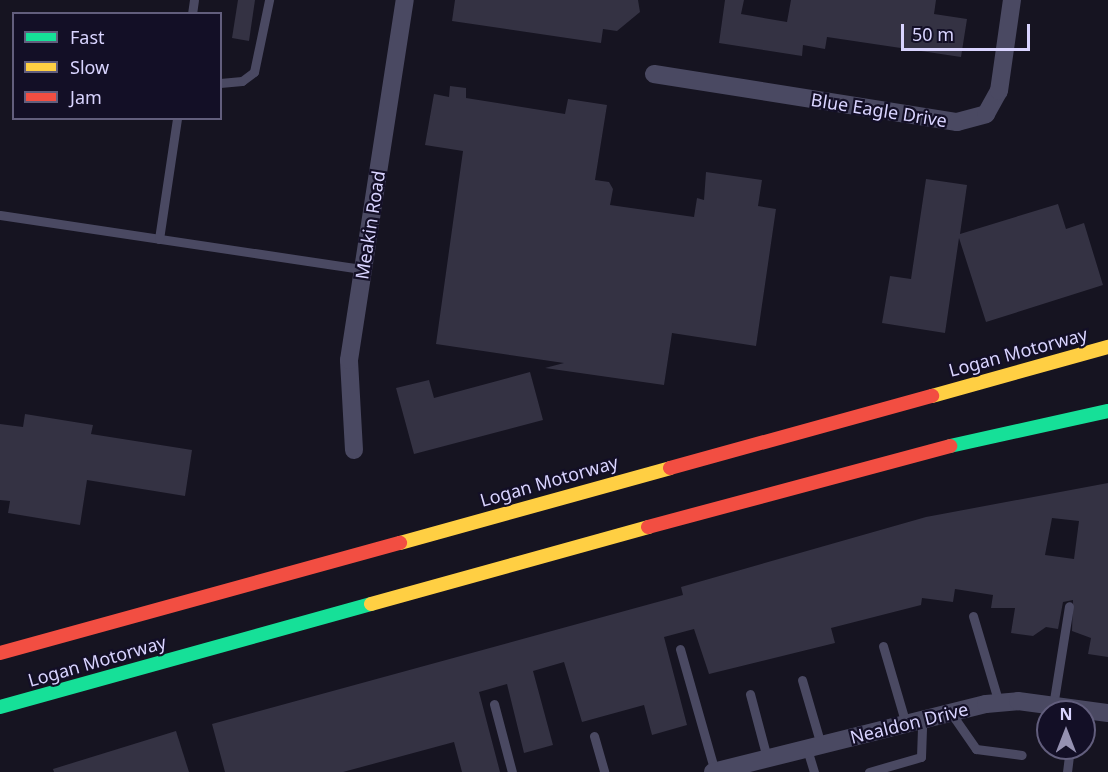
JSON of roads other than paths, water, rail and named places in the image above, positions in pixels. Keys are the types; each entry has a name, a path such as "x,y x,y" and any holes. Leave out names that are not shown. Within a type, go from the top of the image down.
{"highway":[{"name":"Logan Motorway","path":"0,653 1108,347"},
{"name":"Logan Motorway","path":"0,707 791,486 1108,411"},
{"path":"791,486 869,482 939,466"}],"street":[{"name":"Meakin Road","path":"354,450 349,360 405,0"},
{"name":"Blue Eagle Drive","path":"654,74 957,122 986,114 999,91 1012,0"},
{"name":"Nealdon Drive","path":"714,772 999,703 1036,705"}],"lane":[{"path":"222,83 242,81 254,72 269,0"},
{"path":"159,239 177,120"},
{"path":"0,215 363,269"},
{"path":"1054,700 1069,606"},
{"path":"973,616 999,703"},
{"path":"869,772 921,757 914,722 883,646"},
{"path":"680,649 714,772"},
{"path":"802,680 814,747 814,772"},
{"path":"750,694 767,758"},
{"path":"494,704 512,772"},
{"path":"951,713 976,749 1022,755"},
{"path":"594,736 604,772"}]}
